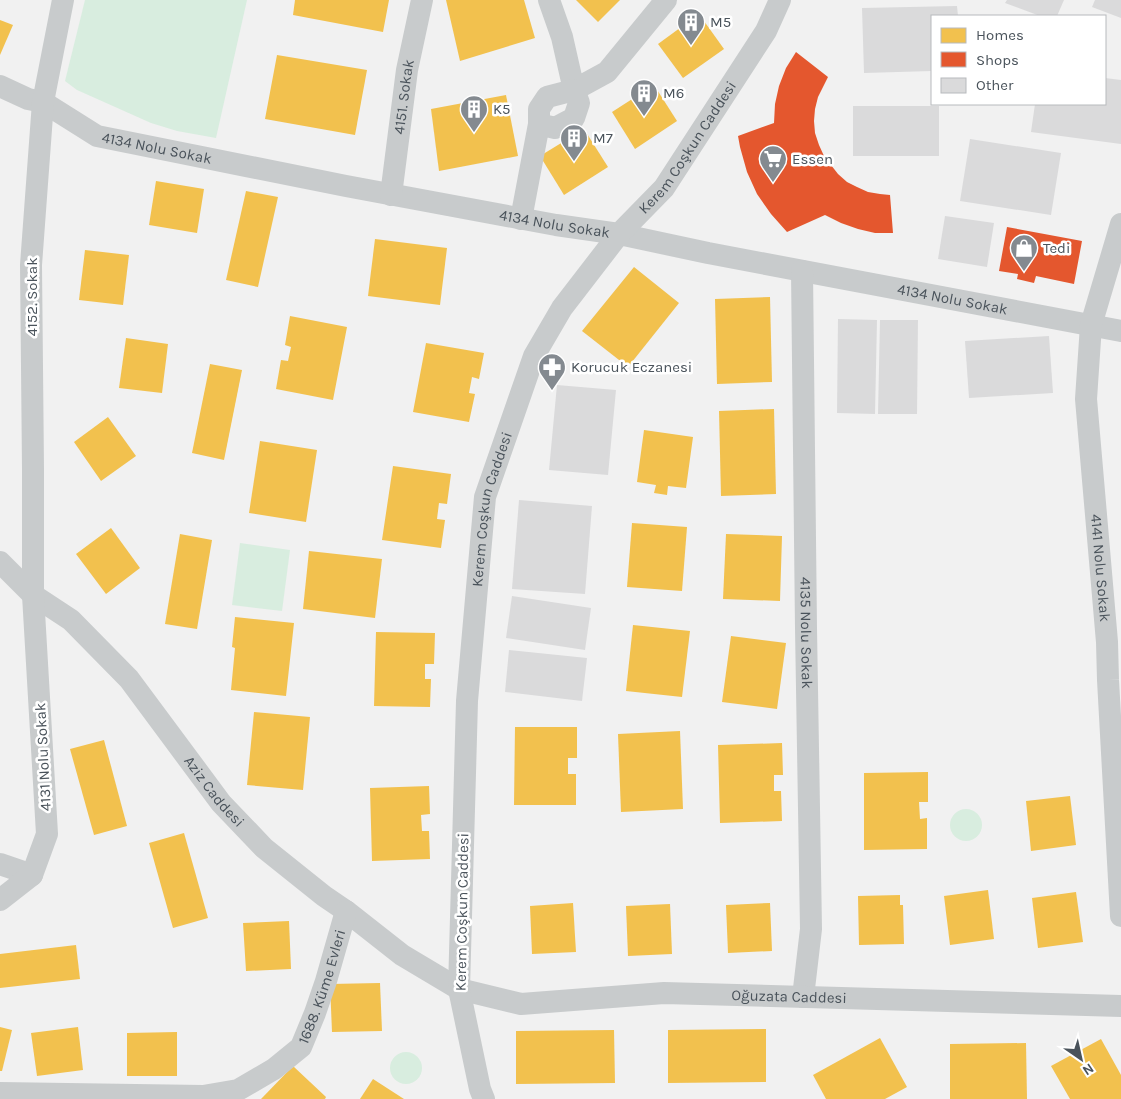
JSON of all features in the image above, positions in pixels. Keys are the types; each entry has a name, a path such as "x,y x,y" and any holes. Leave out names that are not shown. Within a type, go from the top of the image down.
{"street":[{"name":"4152. Sokak","path":"33,595 31,266 43,102 63,0"},
{"name":"4151. Sokak","path":"391,195 407,70 422,0"},
{"path":"521,219 539,124 555,128 574,118 579,103 574,90 562,37 549,0"},
{"path":"574,90 607,72 666,0"},
{"name":"Kerem Coşkun Caddesi","path":"478,1096 459,989 467,701 485,497 534,356 562,308 619,234 664,188 766,31 780,0"},
{"name":"4134 Nolu Sokak","path":"0,86 28,99 43,102 97,136 391,195 556,225 619,234 708,253 1121,331"},
{"name":"4141 Nolu Sokak","path":"1121,224 1091,325 1086,400 1107,642 1121,916"},
{"name":"4135 Nolu Sokak","path":"802,270 811,929 803,997"},
{"name":"Aziz Caddesi","path":"0,562 33,595 71,620 129,680 221,803 264,848 402,955 459,989"},
{"name":"4131 Nolu Sokak","path":"32,875 47,834 33,595"},
{"path":"0,864 32,875"},
{"path":"0,900 32,875"},
{"name":"1688. Küme Evleri","path":"0,1093 203,1096 238,1090 274,1069 301,1047 326,980 346,911"},
{"name":"Oğuzata Caddesi","path":"459,989 521,1004 664,993 1121,1006"},
{"path":"1121,998 1121,1006"}],"green space":[{"path":"85,0 247,0 216,138 177,131 151,123 77,90 65,81"},
{"path":"240,543 290,550 282,611 232,605"},
{"path":"966,809 978,813 982,825 978,837 966,841 954,837 950,825 954,813"},
{"path":"406,1052 418,1056 422,1068 418,1080 406,1084 394,1080 390,1068 394,1056"}],"building: Homes":[{"path":"295,0 389,0 383,32 293,15"},
{"path":"446,0 524,0 535,38 460,61"},
{"path":"576,0 620,0 598,22"},
{"name":"M5","path":"699,14 724,49 683,78 658,44"},
{"path":"0,20 13,25 0,55"},
{"path":"277,55 367,70 355,135 265,119"},
{"name":"M6","path":"654,85 677,121 635,149 612,112"},
{"name":"K5","path":"506,95 518,156 439,171 431,109"},
{"name":"M7","path":"584,129 608,167 564,195 540,156"},
{"path":"156,181 204,189 197,233 149,225"},
{"path":"246,191 278,197 258,287 226,280"},
{"path":"375,239 447,248 440,305 368,296"},
{"path":"85,250 129,255 123,305 79,300"},
{"path":"634,267 679,303 628,367 582,331"},
{"path":"770,297 772,382 717,384 715,299"},
{"path":"290,316 347,327 333,400 276,389 281,360 288,361 291,347 285,345"},
{"path":"126,338 168,344 162,393 119,388"},
{"path":"426,343 484,353 479,379 472,377 469,393 475,394 469,422 413,412"},
{"path":"210,364 242,370 224,460 192,453"},
{"path":"774,409 776,494 721,496 719,411"},
{"path":"108,417 136,456 101,481 74,442"},
{"path":"644,430 693,437 686,488 668,486 667,495 654,493 656,485 637,482"},
{"path":"260,441 317,450 306,522 249,513"},
{"path":"393,466 451,474 447,504 439,503 437,519 445,520 441,548 382,540"},
{"path":"632,523 687,527 682,591 627,587"},
{"path":"111,528 140,568 106,594 76,554"},
{"path":"180,534 212,540 197,629 165,624"},
{"path":"726,534 782,536 780,601 723,599"},
{"path":"309,551 382,559 375,618 303,609"},
{"path":"235,617 294,623 286,696 231,690 235,648 232,647"},
{"path":"633,625 690,631 682,697 626,691"},
{"path":"376,632 435,633 434,664 425,664 425,679 431,679 430,707 374,706"},
{"path":"731,636 786,643 777,709 722,702"},
{"path":"254,712 310,717 303,790 247,785"},
{"path":"515,727 577,727 577,758 568,758 568,774 576,774 576,805 514,805"},
{"path":"680,731 683,809 621,812 618,734"},
{"path":"104,740 127,826 94,835 70,749"},
{"path":"782,743 783,775 774,775 774,791 781,791 782,821 720,823 718,745"},
{"path":"928,772 928,802 919,802 920,819 927,818 927,849 864,850 864,773"},
{"path":"429,786 430,814 421,815 422,831 429,831 430,859 372,861 370,788"},
{"path":"1070,796 1076,845 1031,851 1026,801"},
{"path":"184,833 208,918 173,928 149,843"},
{"path":"988,890 994,939 950,945 944,896"},
{"path":"1076,892 1083,942 1038,948 1032,898"},
{"path":"900,895 900,905 903,905 904,944 859,945 858,896"},
{"path":"573,903 576,952 532,954 530,906"},
{"path":"770,903 772,951 728,953 726,905"},
{"path":"670,904 672,954 628,956 626,906"},
{"path":"289,921 291,969 246,971 243,923"},
{"path":"76,945 80,979 0,988 0,954"},
{"path":"380,983 382,1031 332,1032 330,984"},
{"path":"0,1027 12,1030 2,1071 0,1071"},
{"path":"78,1027 83,1070 37,1076 31,1033"},
{"path":"766,1029 766,1082 668,1083 668,1030"},
{"path":"614,1030 615,1083 516,1084 516,1031"},
{"path":"177,1032 177,1076 127,1076 127,1033"},
{"path":"880,1038 907,1087 885,1099 826,1099 813,1075"},
{"path":"1101,1039 1121,1075 1121,1099 1070,1099 1051,1066"},
{"path":"1026,1043 1027,1099 950,1099 950,1044"},
{"path":"293,1066 326,1097 325,1099 261,1099"},
{"path":"373,1079 404,1099 360,1099"}],"building: Shops":[{"path":"796,52 828,77 818,97 814,121 815,133 824,156 847,182 868,192 890,195 893,233 875,233 858,229 825,215 787,232 757,194 747,172 738,136 774,123 775,104 779,86 786,68"},
{"path":"1007,227 1082,241 1074,284 1036,276 1034,283 1017,279 1018,274 999,271"}],"building: Other":[{"path":"1007,0 1064,0 1057,15 1037,15 1005,3"},
{"path":"1095,0 1121,0 1121,18 1092,7"},
{"path":"957,6 958,15 931,15 931,71 864,73 862,8"},
{"path":"1106,78 1121,80 1121,144 1031,132 1035,105 1106,105"},
{"path":"853,106 939,106 939,156 853,156"},
{"path":"970,139 1061,153 1051,215 960,201"},
{"path":"945,216 994,223 987,267 938,259"},
{"path":"838,319 877,320 875,414 837,413"},
{"path":"880,320 918,320 917,414 878,414"},
{"path":"1049,336 1053,393 969,398 965,341"},
{"path":"557,385 616,390 608,475 549,470"},
{"path":"519,500 592,506 585,594 512,589"},
{"path":"512,596 591,608 585,650 506,638"},
{"path":"509,650 587,658 582,701 505,692"}],"place":[{"name":"M5","path":"691,46"},
{"name":"M6","path":"644,117"},
{"name":"K5","path":"474,133"},
{"name":"M7","path":"574,162"},
{"name":"Essen","path":"773,183"},
{"name":"Tedi","path":"1024,272"},
{"name":"Korucuk Eczanesi","path":"552,391"}]}
